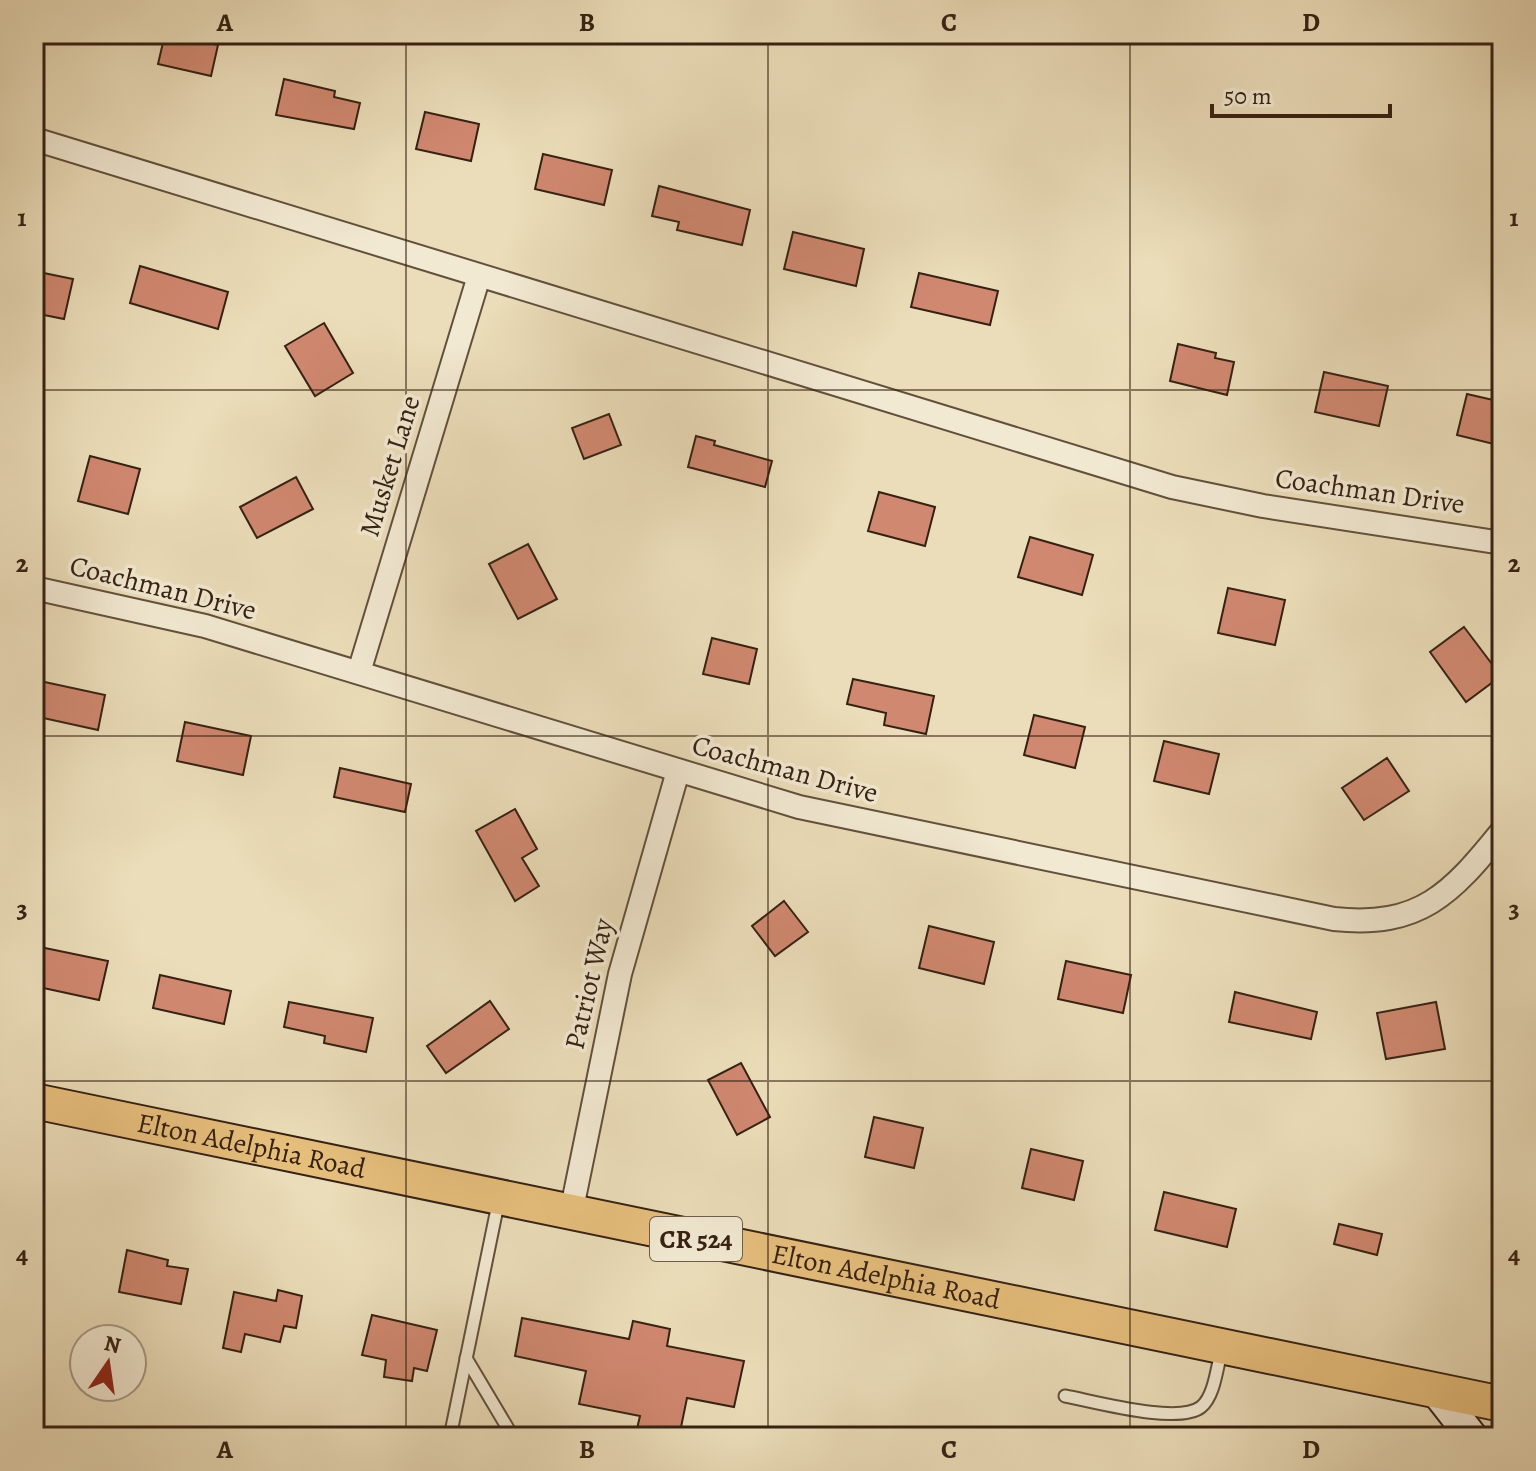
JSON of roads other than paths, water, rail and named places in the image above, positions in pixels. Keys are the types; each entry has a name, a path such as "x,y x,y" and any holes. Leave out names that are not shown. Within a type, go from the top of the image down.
{"main road":[{"name":"Elton Adelphia Road","path":"34,1101 1502,1404"},
{"path":"1436,1391 1472,1437"}],"street":[{"name":"Coachman Drive","path":"34,139 1172,487 1263,506 1502,543"},
{"name":"Musket Lane","path":"359,672 479,276"},
{"name":"Coachman Drive","path":"34,588 163,616 359,672 678,771 878,826 1334,919 1367,922 1393,919 1440,898 1471,869 1502,831"},
{"name":"Patriot Way","path":"571,1213 620,974 678,771"}],"lane":[{"path":"450,1437 499,1198"},
{"path":"1065,1396 1161,1413 1193,1410 1201,1407 1208,1395 1222,1348"},
{"path":"466,1358 513,1437"}]}
